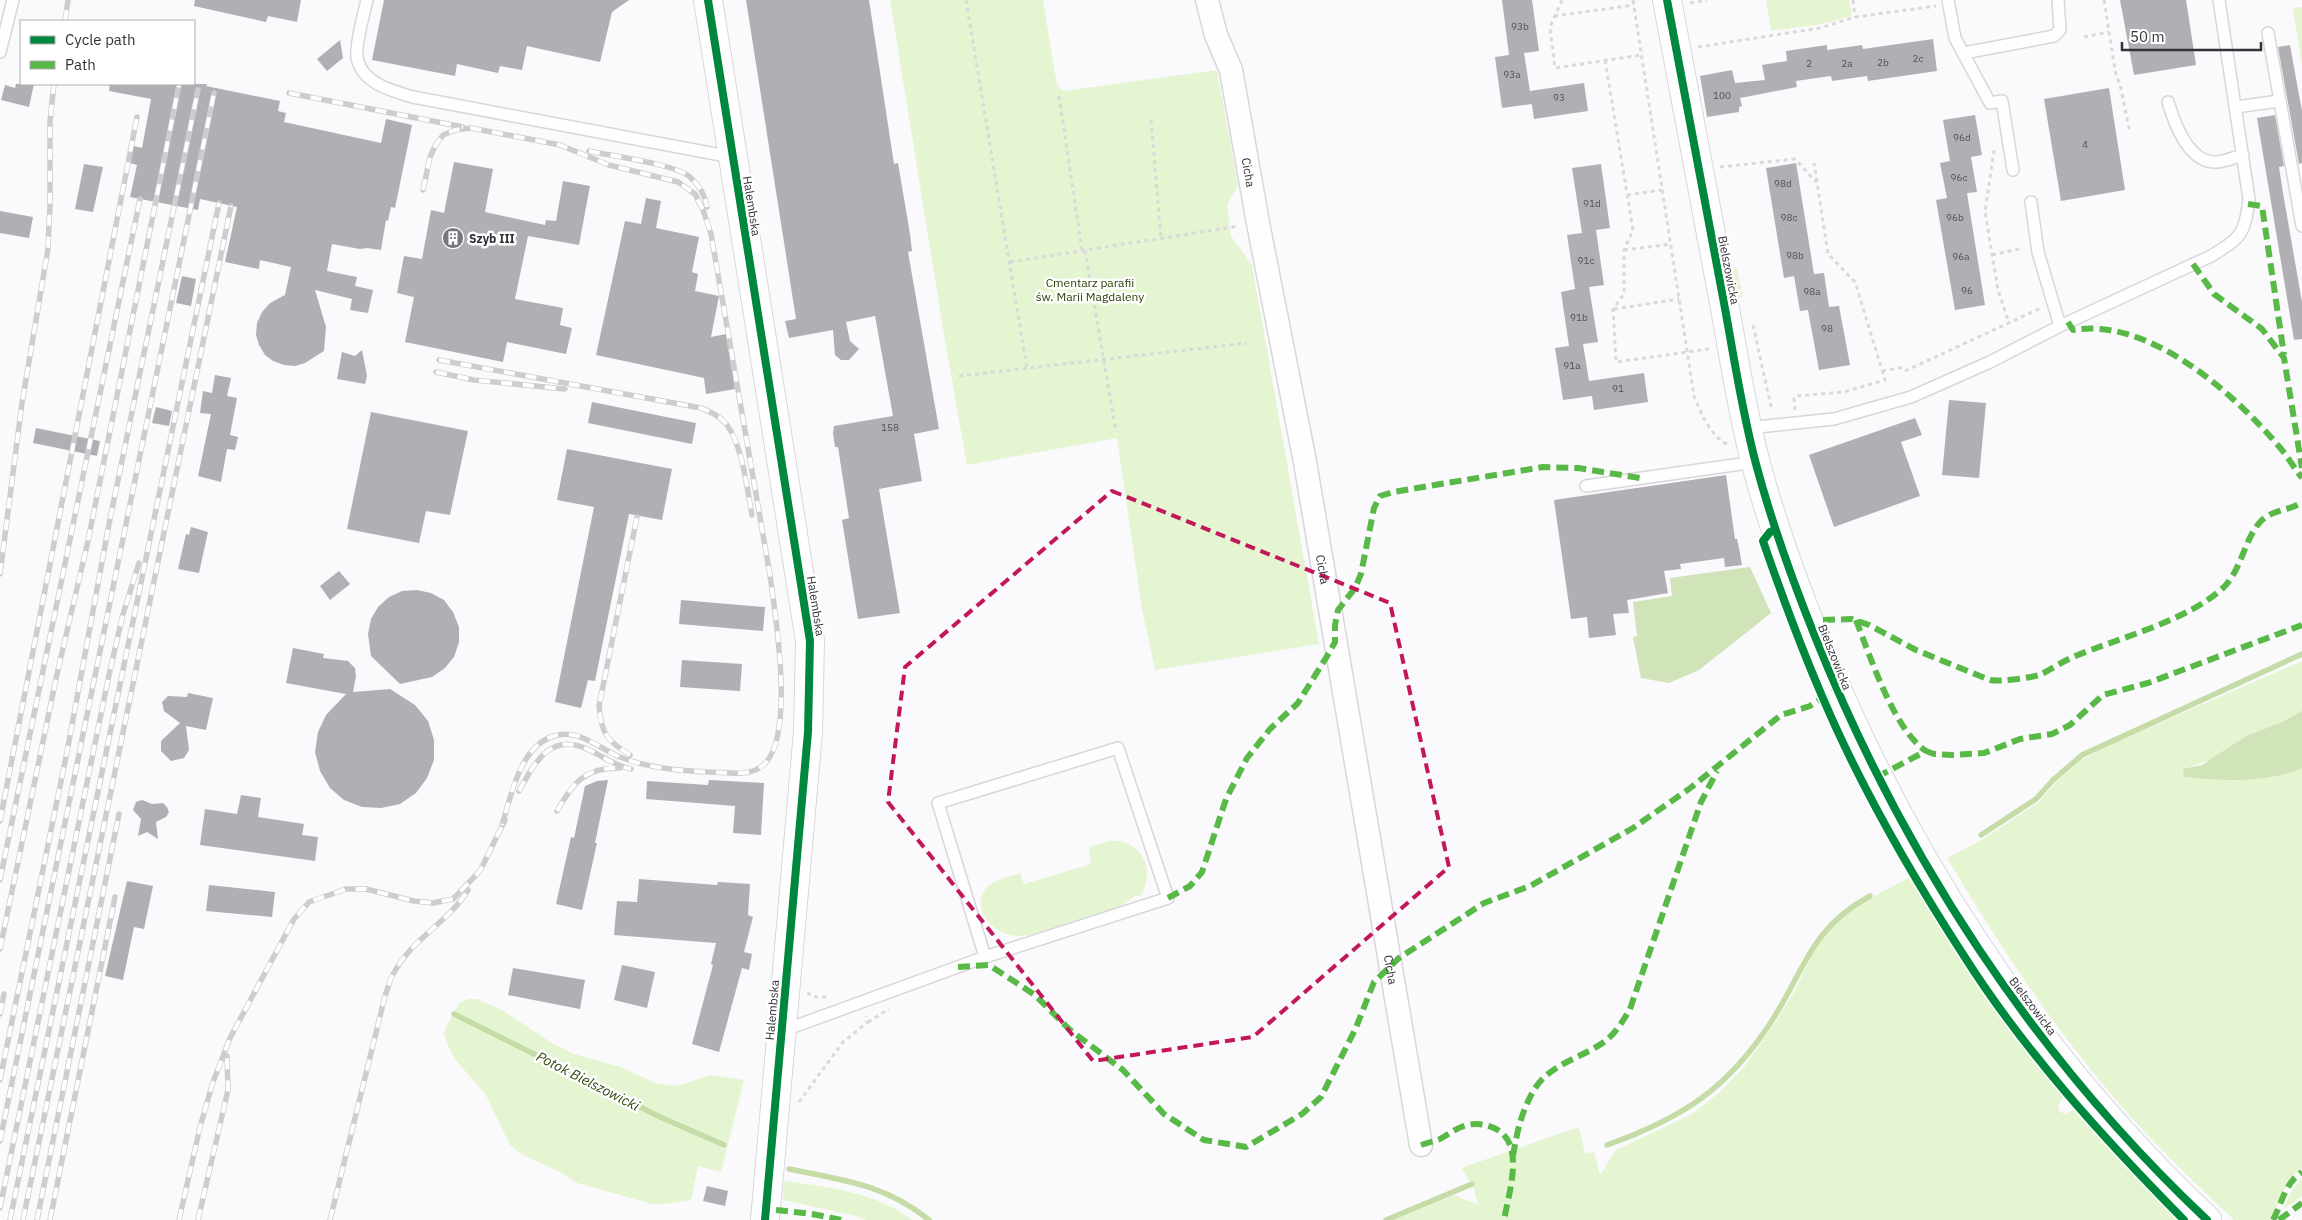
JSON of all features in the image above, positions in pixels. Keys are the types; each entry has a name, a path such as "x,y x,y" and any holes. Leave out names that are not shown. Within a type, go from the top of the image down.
{"street":[{"name":"Halembska","path":"708,0 810,641 808,732 765,1220"},
{"name":"Cicha","path":"1207,0 1216,35 1230,70 1321,551 1421,1145"},
{"name":"Bielszowicka","path":"1667,0 1748,428 1748,463 1795,588 1839,696 1908,837 1983,958 2080,1086 2175,1190 2207,1220"}],"lane":[{"path":"0,52 13,0"},
{"path":"367,0 356,56 366,76 391,91 413,97 721,155 732,152"},
{"path":"1964,53 2054,36 2060,30 2058,0"},
{"path":"1748,428 1834,419 1911,397 1990,362 2060,326 2211,256 2230,244 2242,233 2246,224 2248,199 2236,107 2218,0"},
{"path":"1949,2 1955,38 1990,103 2002,101 2014,170"},
{"path":"2268,33 2302,226"},
{"path":"2236,107 2279,101"},
{"path":"2168,102 2176,128 2190,148 2199,156 2212,162 2243,155"},
{"path":"2031,202 2038,252 2060,326"},
{"path":"1586,486 1748,463"},
{"path":"782,1031 985,957 1168,898 1118,748 938,803 985,957"}],"path":[{"path":"966,0 1027,369"},
{"path":"1562,0 1550,27 1555,68 1641,55"},
{"path":"1633,0 1694,396 1705,423 1719,440 1737,451 1748,463"},
{"path":"1693,0 1693,2 1707,0"},
{"path":"1853,0 1856,17"},
{"path":"2104,0 2116,76 2120,84 2130,133"},
{"path":"1688,48 1820,28 1856,17 1949,2"},
{"path":"1554,16 1634,5"},
{"path":"2084,37 2109,32"},
{"path":"1605,60 1633,230 1624,250 1624,294 1614,309 1616,362 1732,345"},
{"path":"1059,96 1116,432"},
{"path":"1151,120 1161,238"},
{"path":"1995,145 1985,212 1998,290 2009,323"},
{"path":"1720,167 1796,159 1817,182"},
{"path":"1786,411 1796,409 1794,399 1796,396 1844,392 1867,387 1885,380 1856,282 1828,254 1814,164"},
{"path":"1627,195 1662,190"},
{"path":"1010,262 1258,223"},
{"path":"1624,250 1671,244"},
{"path":"1992,254 2019,249"},
{"path":"1614,309 1679,299"},
{"path":"1882,371 1905,369 2053,303"},
{"path":"960,376 1247,344"},
{"path":"1772,413 1779,412"}],"highlighted area":[{"path":"1112,491 1390,603 1449,867 1253,1037 1093,1061 888,802 905,667"}],"green space":[{"name":"Cmentarz parafii św. Marii Magdaleny","path":"890,0 1043,0 1057,85 1063,91 1217,70 1238,185 1227,205 1231,236 1252,265 1319,644 1155,670 1142,609 1117,438 967,465"},
{"path":"1766,0 1849,0 1852,16 1817,25 1771,31"},
{"path":"2302,7 2302,66 2293,8"},
{"path":"1737,269 1743,297 1730,300 1724,271"},
{"path":"1750,567 1771,613 1699,670 1669,683 1641,678 1633,637 1637,636 1633,602 1672,596 1670,578"},
{"path":"2302,661 2302,711 2282,722 2246,736 2212,759 2193,766 2184,777 2244,780 2275,776 2302,768 2302,1168 2286,1186 2270,1220 2234,1220 2145,1132 2093,1073 2048,1014 1986,921 1947,858 1983,839 2038,803 2058,780 2081,760 2109,745"},
{"path":"2302,711 2302,768 2275,776 2244,780 2184,777 2183,769 2202,765 2246,736 2282,722"},
{"path":"1110,841 1131,845 1144,859 1147,868 1145,888 1139,897 1136,895 1123,905 1123,908 1056,930 1018,936 998,930 985,916 981,908 981,900 984,891 994,882 1020,873 1024,884 1091,864 1089,847"},
{"path":"1912,876 1964,963 2009,1026 2063,1093 2063,1098 2058,1105 2059,1111 2065,1114 2076,1109 2126,1166 2180,1220 1392,1220 1454,1195 1478,1205 1473,1186 1461,1168 1579,1127 1585,1153 1594,1152 1600,1175 1616,1150 1692,1114 1720,1092 1744,1067 1777,1020 1794,992 1816,947 1835,924 1858,905"},
{"path":"468,999 477,999 502,1010 552,1043 574,1054 621,1067 655,1083 676,1086 712,1075 744,1080 721,1172 698,1166 691,1200 652,1204 577,1183 562,1173 523,1155 510,1145 486,1095 455,1059 448,1046 444,1033 447,1025 459,1003"},
{"path":"2302,1178 2302,1196 2283,1210 2292,1190"},
{"path":"784,1181 851,1192 883,1203 912,1220 866,1220 856,1216 783,1200"}],"building":[{"path":"195,0 301,0 297,22 268,16 266,22 194,6"},
{"path":"384,0 629,0 612,12 600,62 527,46 522,70 500,66 498,73 457,64 455,76 372,60"},
{"path":"746,0 869,0 894,164 898,163 910,234 912,251 908,252 939,429 914,434 922,481 879,489 900,613 858,619 842,520 849,518 838,447 835,447 833,433 834,426 893,416 875,316 846,322 850,341 859,349 849,360 841,360 835,355 833,330 789,338 785,321 796,319"},
{"path":"1502,0 1532,0 1539,51 1524,53 1532,104 1502,108 1495,57 1509,55"},
{"path":"2120,0 2186,0 2196,65 2134,75"},
{"path":"1933,39 1937,71 1868,81 1867,76 1832,81 1831,76 1796,81 1797,87 1740,98 1742,106 1739,107 1739,112 1707,117 1700,76 1732,70 1735,83 1765,80 1762,65 1787,61 1786,51 1827,45 1827,50 1862,45 1863,49"},
{"path":"340,40 343,58 327,71 317,59"},
{"path":"2290,45 2302,111 2302,163 2299,164 2278,47"},
{"path":"1584,83 1588,111 1534,119 1530,91"},
{"path":"16,84 34,85 29,107 1,100 5,85 15,88"},
{"path":"207,84 206,86 280,101 278,111 286,113 284,122 381,143 386,119 412,125 395,208 391,207 388,221 386,220 381,250 360,249 332,244 327,271 357,277 355,286 373,290 368,313 350,310 352,299 315,290 326,327 324,351 305,363 295,366 273,361 265,355 256,335 257,323 262,312 270,303 285,295 291,267 260,260 259,269 225,262 237,207 200,199 198,210 130,197 137,165 130,163 134,146 142,148 151,99 109,91 110,85"},
{"path":"2109,88 2125,190 2061,201 2044,99"},
{"path":"1975,115 1982,155 1971,157 1977,192 1967,193 1985,305 1955,310 1936,200 1947,198 1940,163 1950,161 1943,120"},
{"path":"2275,115 2284,166 2279,167 2302,302 2302,339 2294,340 2257,118"},
{"path":"454,162 493,169 485,212 545,225 546,220 556,221 563,181 590,186 579,245 528,236 515,299 563,308 560,325 572,328 566,354 507,342 503,362 405,342 414,297 397,293 404,256 422,259 431,210 444,213"},
{"path":"1796,163 1814,274 1824,273 1829,307 1839,306 1850,365 1819,370 1808,310 1800,311 1794,276 1784,278 1766,168"},
{"path":"84,164 103,167 93,212 75,209"},
{"path":"1601,164 1610,228 1596,230 1604,285 1589,287 1598,342 1583,344 1589,381 1644,373 1648,402 1594,410 1592,396 1563,400 1555,348 1569,346 1561,292 1575,289 1567,235 1582,233 1572,168"},
{"path":"646,198 661,201 656,228 699,237 692,272 698,274 695,291 719,296 711,337 726,334 735,389 706,394 704,378 596,355 625,221 641,224"},
{"path":"0,211 33,217 29,238 0,233"},
{"path":"182,276 196,279 191,306 176,303"},
{"path":"362,350 367,376 365,384 337,379 342,352 355,356"},
{"path":"215,375 231,378 227,396 237,398 230,435 238,437 235,450 227,449 221,482 198,476 211,414 200,413 203,391 212,393"},
{"path":"1949,400 1986,403 1979,478 1942,475"},
{"path":"592,402 696,423 692,444 588,423"},
{"path":"156,407 172,411 169,426 152,423"},
{"path":"371,412 468,431 450,515 426,511 419,543 347,529"},
{"path":"1915,418 1922,435 1901,442 1920,496 1834,527 1809,455"},
{"path":"36,428 100,441 97,456 33,443"},
{"path":"567,449 672,469 662,520 629,514 595,681 588,680 581,708 555,702 594,507 557,500"},
{"path":"1726,475 1735,539 1737,539 1742,565 1725,567 1724,558 1680,564 1681,569 1664,571 1668,593 1627,600 1629,613 1613,614 1616,635 1589,638 1587,617 1571,619 1554,500"},
{"path":"191,527 208,532 199,573 178,569 186,534 189,535"},
{"path":"339,571 350,584 330,600 320,586"},
{"path":"417,590 431,593 444,600 453,612 459,627 459,642 454,657 445,668 432,677 400,684 371,656 368,634 371,619 378,607 389,597 402,591"},
{"path":"681,600 765,607 763,631 679,624"},
{"path":"293,648 324,654 323,658 348,661 355,668 356,676 353,692 390,689 415,705 428,721 434,740 434,760 427,778 416,793 400,804 381,808 362,807 344,800 330,788 320,771 315,752 318,732 326,715 346,694 286,683"},
{"path":"682,660 742,664 740,691 680,687"},
{"path":"188,693 213,698 206,730 186,726 189,750 184,758 171,761 161,751 161,741 180,723 164,711 162,702 168,696 187,697"},
{"path":"608,780 595,843 597,843 582,910 556,904 571,837 574,838 585,786 597,781"},
{"path":"709,780 764,783 761,835 733,833 735,806 646,799 647,781 708,785"},
{"path":"241,795 261,798 258,817 304,824 302,835 318,837 315,861 200,845 205,809 237,814"},
{"path":"142,800 152,804 163,803 167,807 169,812 166,817 156,822 158,839 147,832 138,836 141,819 133,810 136,802"},
{"path":"639,879 717,885 718,882 750,884 748,915 753,917 744,952 752,954 749,970 742,968 719,1052 692,1044 713,965 711,964 716,943 614,935 617,901 637,902"},
{"path":"127,881 153,886 144,929 134,927 123,980 105,976"},
{"path":"209,885 275,892 272,917 206,911"},
{"path":"622,965 655,972 647,1008 614,1000"},
{"path":"513,968 585,980 580,1009 508,995"},
{"path":"707,1186 728,1191 725,1206 703,1201"}],"waterway":[{"path":"1981,835 2036,799 2053,780 2082,755 2302,654"},
{"path":"1607,1145 1659,1124 1702,1098 1721,1082 1739,1064 1773,1019 1822,935 1850,908 1870,896"},
{"name":"Potok Bielszowicki","path":"454,1014 658,1116 724,1145"},
{"name":"Potok Bielszowicki","path":"789,1169 845,1180 879,1191 896,1198 929,1220"},
{"path":"1386,1220 1472,1184"}],"railway":[{"path":"65,20 68,0"},
{"path":"0,574 22,403 48,249 50,121 54,85"},
{"path":"0,949 57,674 88,541 179,85"},
{"path":"0,1080 67,752 109,524 198,90"},
{"path":"0,1141 214,93"},
{"path":"289,93 463,127"},
{"path":"0,821 137,117"},
{"path":"423,190 430,157 443,135 455,130 471,128 560,145 609,165 678,182 695,194 711,234 776,618 781,676 781,706 778,732 772,753 761,767 749,772 736,773 664,768 620,757 580,737 563,734 554,736 542,742 525,761 513,787 502,825"},
{"path":"589,151 658,164 682,172 690,177 699,187 707,207"},
{"path":"0,880 140,199"},
{"path":"10,1220 219,203"},
{"path":"23,1220 231,206"},
{"path":"439,360 701,408 712,413 727,425 737,445 744,468 752,515"},
{"path":"436,372 474,380 565,389"},
{"path":"630,755 616,745 607,735 601,723 599,706 637,517"},
{"path":"0,1208 109,675 123,614 139,563"},
{"path":"519,791 538,760 554,747 564,744 576,745 631,769"},
{"path":"557,811 569,792 581,779 598,770 620,768"},
{"path":"37,1220 119,814"},
{"path":"179,1220 200,1127 213,1082 230,1038 294,919 309,902 346,889 366,889 414,901 433,903 453,899 480,871 505,820"},
{"path":"330,1220 390,980 411,949 451,912 468,890"},
{"path":"50,1220 115,897"},
{"path":"0,1014 4,994"},
{"path":"198,1220 228,1090 227,1056"}],"marked path":[{"path":"2248,204 2262,206 2284,355"},
{"path":"2193,264 2214,294 2262,329 2284,358 2302,468"},
{"path":"2068,322 2073,330 2102,329 2132,336 2161,348 2189,364 2241,406 2282,450 2302,478"},
{"path":"1168,898 1190,886 1202,872 1226,799 1247,758 1270,729 1298,703 1335,642 1335,625 1338,610 1355,588 1361,574 1374,508 1380,496 1393,492 1543,467 1578,468 1640,478"},
{"path":"1823,620 1852,619 1869,625 1916,650 1990,680 2007,680 2035,676 2073,657 2152,628 2192,610 2209,599 2230,580 2255,528 2261,521 2271,514 2302,502"},
{"path":"1856,620 1893,710 1914,741 1926,751"},
{"path":"1877,777 1926,751 1934,754 1952,755 1984,753 2020,739 2052,734 2070,725 2103,695 2148,683 2302,625"},
{"path":"958,967 989,965 1035,995 1070,1030 1123,1070 1164,1114 1204,1140 1246,1147 1302,1114 1321,1097 1355,1030 1374,982 1399,958 1484,903 1530,886 1633,828 1689,789 1781,715 1810,706 1836,689"},
{"path":"1513,1156 1518,1129 1524,1112 1531,1095 1542,1079 1550,1072 1608,1039 1630,1009 1701,802 1717,771"},
{"path":"1421,1145 1440,1139 1470,1124 1494,1128 1504,1135 1510,1144 1513,1156 1513,1169 1504,1220"},
{"path":"2273,1220 2288,1188 2302,1172"},
{"path":"2279,1220 2302,1203"},
{"path":"776,1210 842,1220"}],"cycle path":[{"path":"708,0 810,641 808,732 765,1220"},
{"path":"1667,0 1742,404 1756,464 1791,574 1816,639 1851,720 1890,799 1933,876 1980,951 2031,1023 2086,1092 2144,1158 2207,1220"},
{"path":"1775,530 1770,532 1763,541 1806,658 1853,764 1907,864 1966,959 2014,1028 2068,1095 2125,1159 2184,1220"}],"place":[{"name":"Szyb III","path":"453,238"}]}
